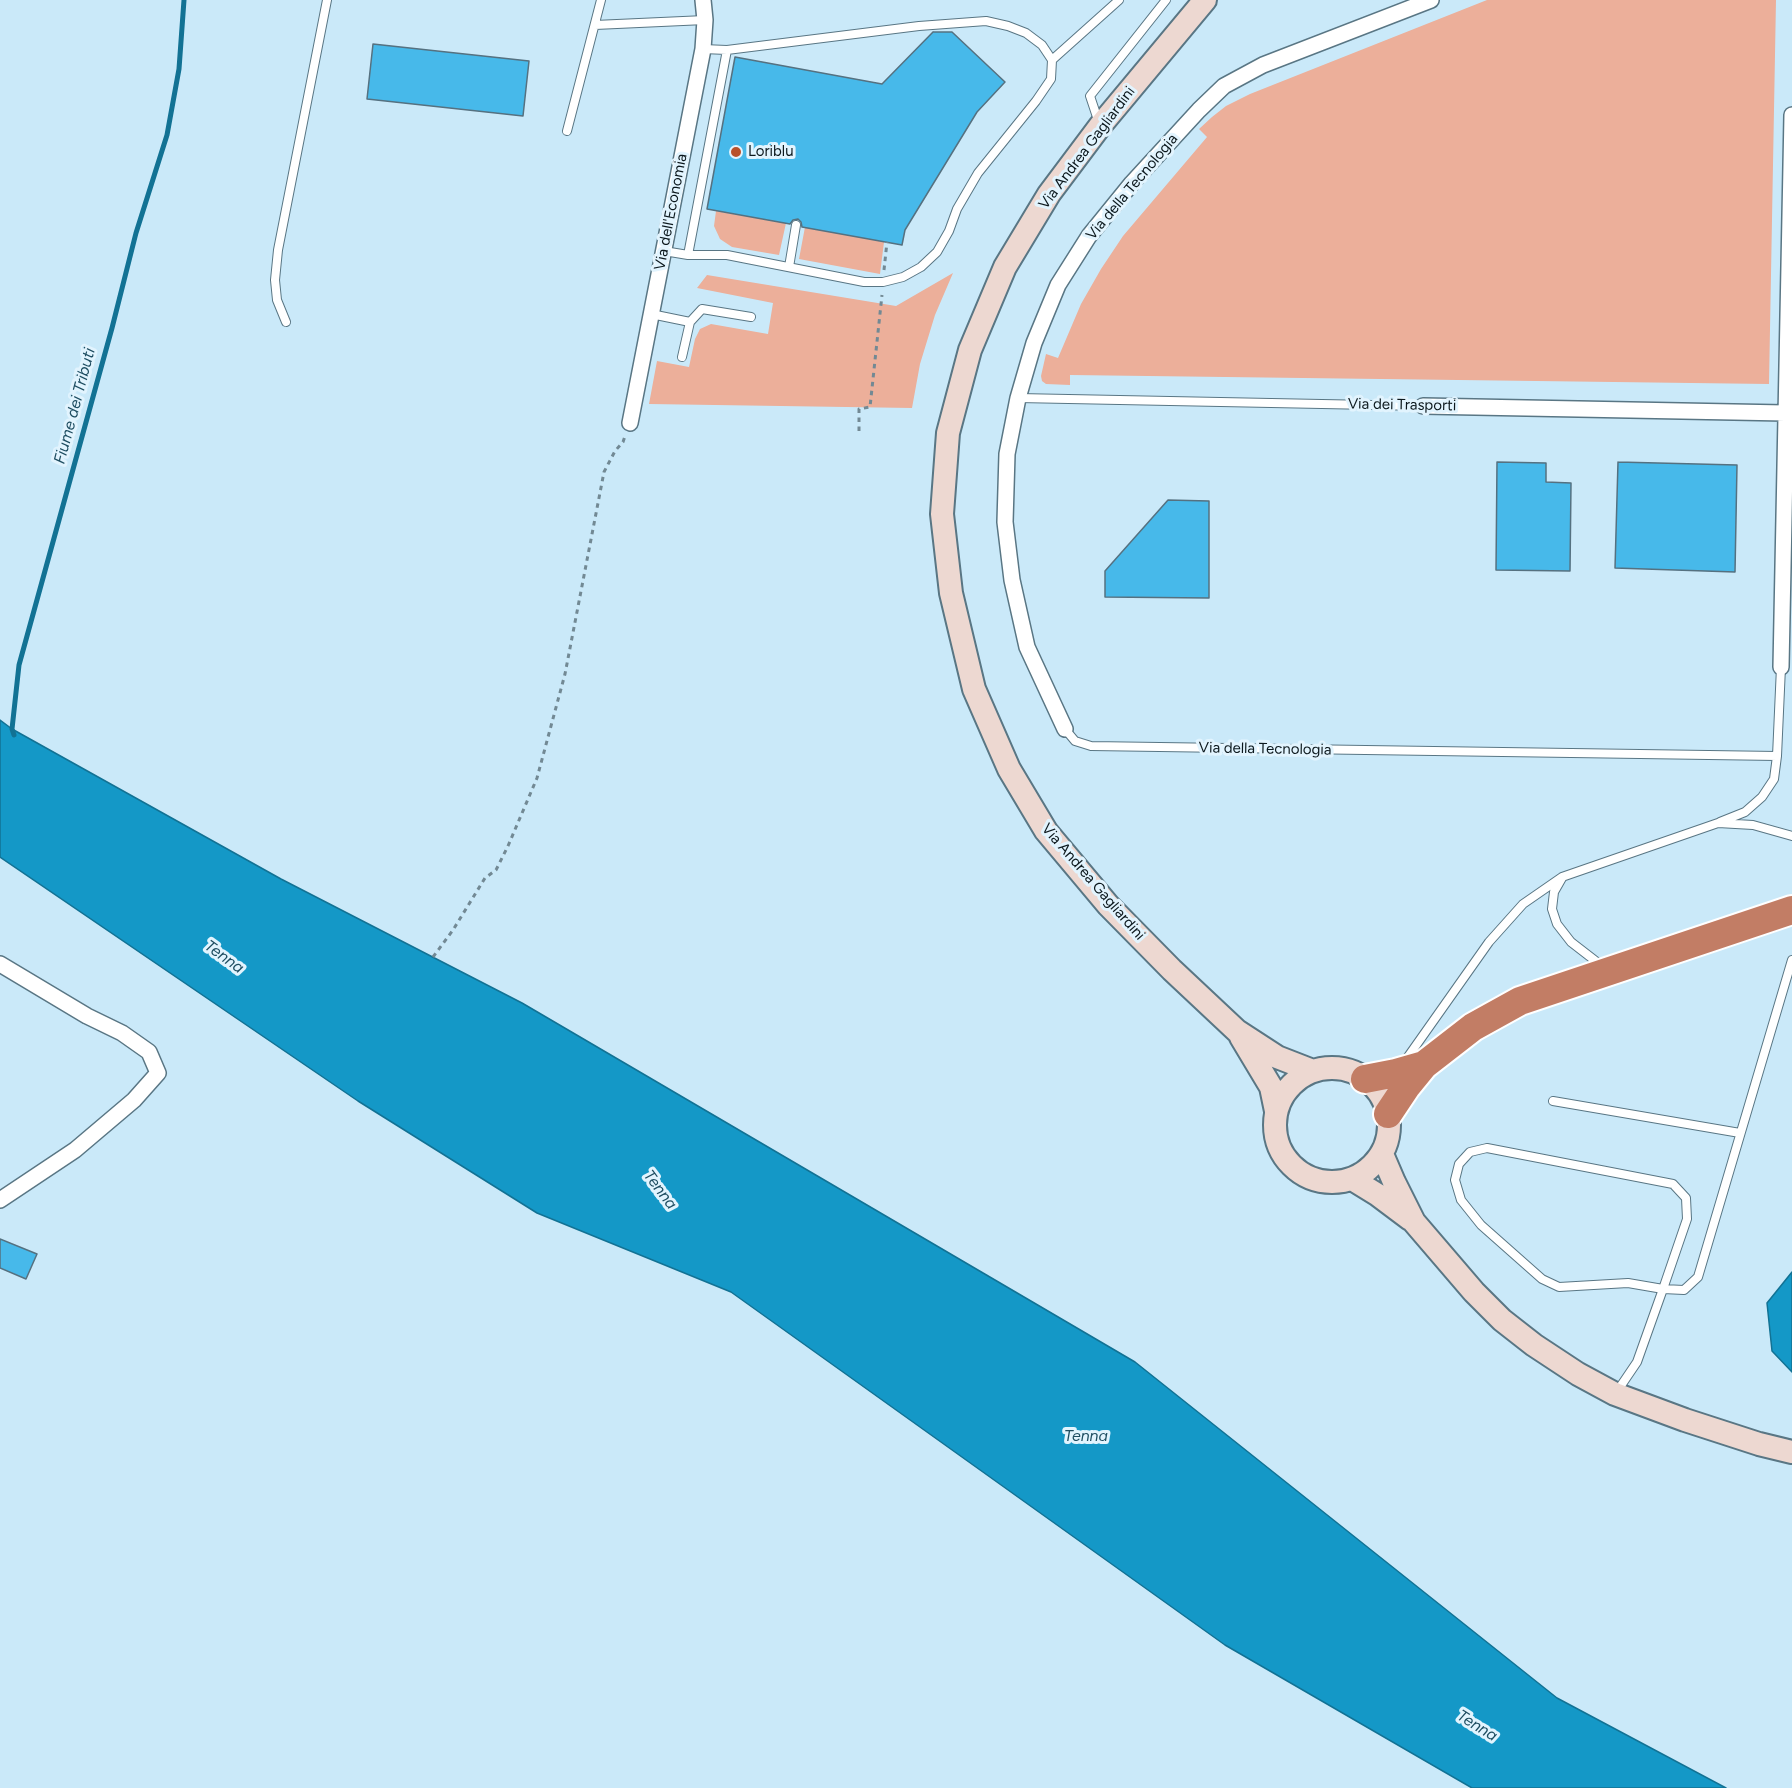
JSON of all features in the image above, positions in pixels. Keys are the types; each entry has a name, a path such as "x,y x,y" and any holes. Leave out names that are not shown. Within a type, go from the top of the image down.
{"highway":[{"path":"1389,1114 1406,1087 1424,1065 1473,1027 1520,1001 1792,910"},
{"path":"1365,1078 1424,1065"}],"main road":[{"name":"Via Andrea Gagliardini","path":"1205,0 1100,126 1049,194 1005,267 970,350 948,433 942,514 951,593 974,689 1009,769 1046,831 1108,905 1237,1031"},
{"path":"1237,1031 1277,1057 1313,1071"},
{"path":"1237,1031 1271,1087 1279,1146 1287,1162 1301,1173 1317,1181 1335,1183 1352,1179 1369,1169 1382,1154 1390,1128 1389,1114 1376,1088 1365,1078 1349,1070 1331,1068 1313,1071 1297,1080 1284,1094 1276,1111"},
{"path":"1382,1154 1414,1222"},
{"path":"1352,1179 1414,1222 1468,1285 1502,1320 1534,1345 1578,1374 1615,1394 1685,1420 1792,1452"}],"street":[{"name":"Via dell'Economia","path":"630,423 703,49 705,20 703,0"},
{"name":"Via della Tecnologia","path":"1065,729 1027,647 1012,580 1005,522 1007,454 1018,398 1034,343 1058,285 1089,236 1132,183 1224,86 1263,65 1431,0"},
{"path":"1781,667 1792,115"},
{"name":"Via dei Trasporti","path":"1423,406 1785,413"},
{"path":"0,964 87,1016 122,1033 149,1052 158,1073 134,1100 75,1150 0,1200"}],"lane":[{"path":"286,322 277,300 275,280 278,250 327,0"},
{"path":"567,131 601,0"},
{"path":"1052,60 1116,1"},
{"path":"1100,126 1090,96 1163,1"},
{"path":"595,25 705,20"},
{"path":"664,250 688,255 727,255 864,282 883,282 903,277 921,267 937,252 949,231 957,209 978,172 1051,79 1052,60 1042,45 1026,33 986,21 919,26 727,51 703,49"},
{"path":"688,255 727,51"},
{"path":"789,267 796,225"},
{"path":"682,357 690,322 702,309 751,317"},
{"path":"651,314 690,322"},
{"name":"Via dei Trasporti","path":"1018,398 1423,406"},
{"path":"1396,1073 1489,942 1523,904 1562,877 1718,823 1745,812 1762,797 1774,779 1781,667"},
{"name":"Via della Tecnologia","path":"1065,729 1076,741 1091,746 1777,756"},
{"path":"1718,823 1754,825 1792,836"},
{"path":"1562,877 1554,892 1552,909 1557,924 1571,942 1609,971"},
{"path":"1615,1394 1637,1362 1663,1289 1687,1219 1686,1198 1673,1184 1487,1148 1470,1152 1460,1164 1455,1180 1461,1200 1481,1226 1542,1279 1559,1287 1628,1283 1663,1289 1684,1290 1698,1277 1792,960"},
{"path":"1553,1101 1740,1133"}],"path":[{"path":"860,431 859,409 870,409 887,242"},
{"path":"433,957 453,930 484,878 496,870 537,778 565,674 604,471 623,442 630,423"}],"shaded area":[{"path":"1487,0 1776,0 1769,384 1070,375 1070,385 1046,384 1042,381 1046,354 1058,358 1081,304 1101,269 1123,236 1207,137 1199,129 1212,117 1226,106 1250,94"},
{"path":"716,211 786,223 779,255 732,247 720,239 714,226"},
{"path":"805,227 884,242 880,274 799,259"},
{"path":"953,273 935,315 920,364 912,408 649,404 657,361 689,367 695,339 700,329 711,324 768,334 773,303 697,288 707,275 896,306"}],"water":[{"name":"Tenna","path":"0,720 12,729 281,879 522,1003 1135,1362 1557,1698 1726,1788 1472,1788 1225,1645 731,1292 537,1213 358,1101 0,857"},
{"path":"1792,1272 1792,1372 1772,1351 1767,1303"}],"building":[{"path":"933,32 952,32 1005,82 977,112 905,230 902,245 802,227 798,219 793,220 790,224 707,209 735,57 882,84"},
{"path":"373,44 529,61 523,116 367,99"},
{"path":"1497,462 1546,463 1546,482 1571,483 1570,571 1496,570"},
{"path":"1618,462 1737,465 1735,572 1615,568"},
{"path":"1168,500 1209,501 1209,598 1105,597 1105,571"},
{"path":"0,1239 37,1254 26,1279 0,1268"}],"waterway":[{"name":"Fiume dei Tributi","path":"14,735 12,729 19,665 136,233 167,135 179,69 184,0"}],"place":[{"name":"Loriblu","path":"736,152"}]}
